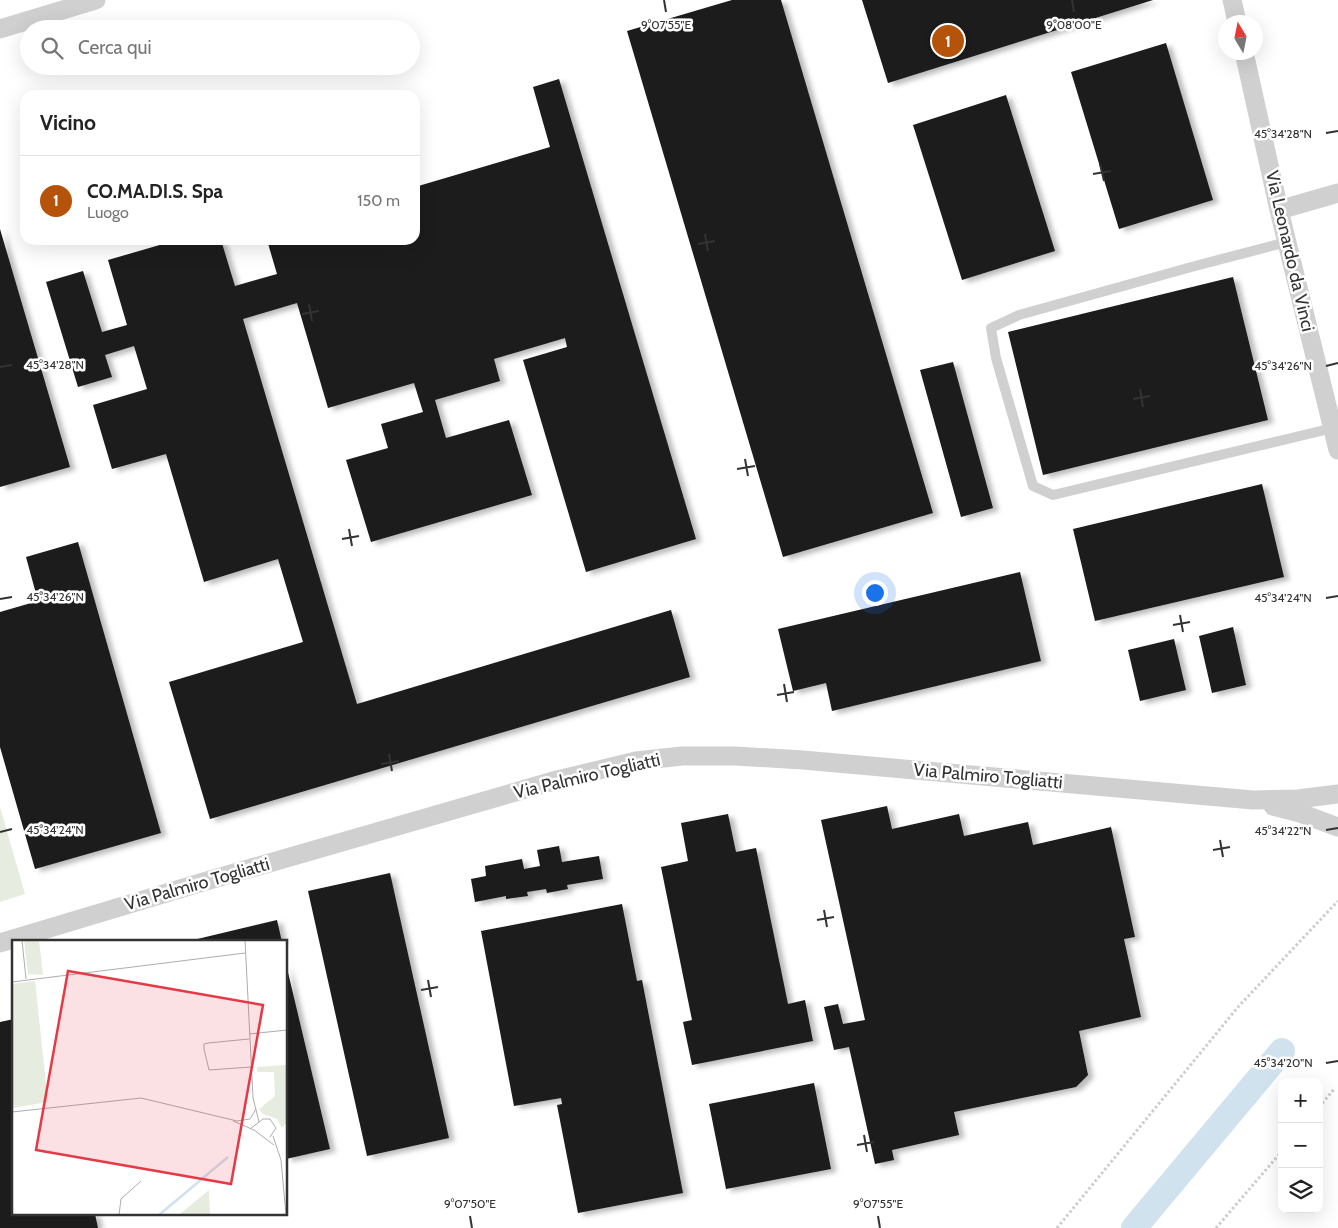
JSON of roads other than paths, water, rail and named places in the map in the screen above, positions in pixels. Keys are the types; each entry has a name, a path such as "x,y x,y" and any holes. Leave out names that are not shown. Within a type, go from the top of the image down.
{"street":[{"path":"30,20 96,0"},
{"path":"1232,0 1235,15"},
{"path":"0,29 20,23"},
{"name":"Via Leonardo da Vinci","path":"1246,60 1279,210 1338,450"},
{"path":"1279,210 1338,193"},
{"name":"Via Palmiro Togliatti","path":"0,943 203,882 557,780 636,761 682,756 735,756 803,760 1253,800 1298,799 1338,794"},
{"name":"Via Palmiro Togliatti","path":"1253,800 1338,826"}],"lane":[{"path":"1287,242 1019,316 991,328 996,358 1033,486 1053,495 1333,428"}],"waterway":[{"path":"1134,1228 1282,1051"}],"place":[{"name":"CO.MA.DI.S. Spa","path":"948,41"}]}
